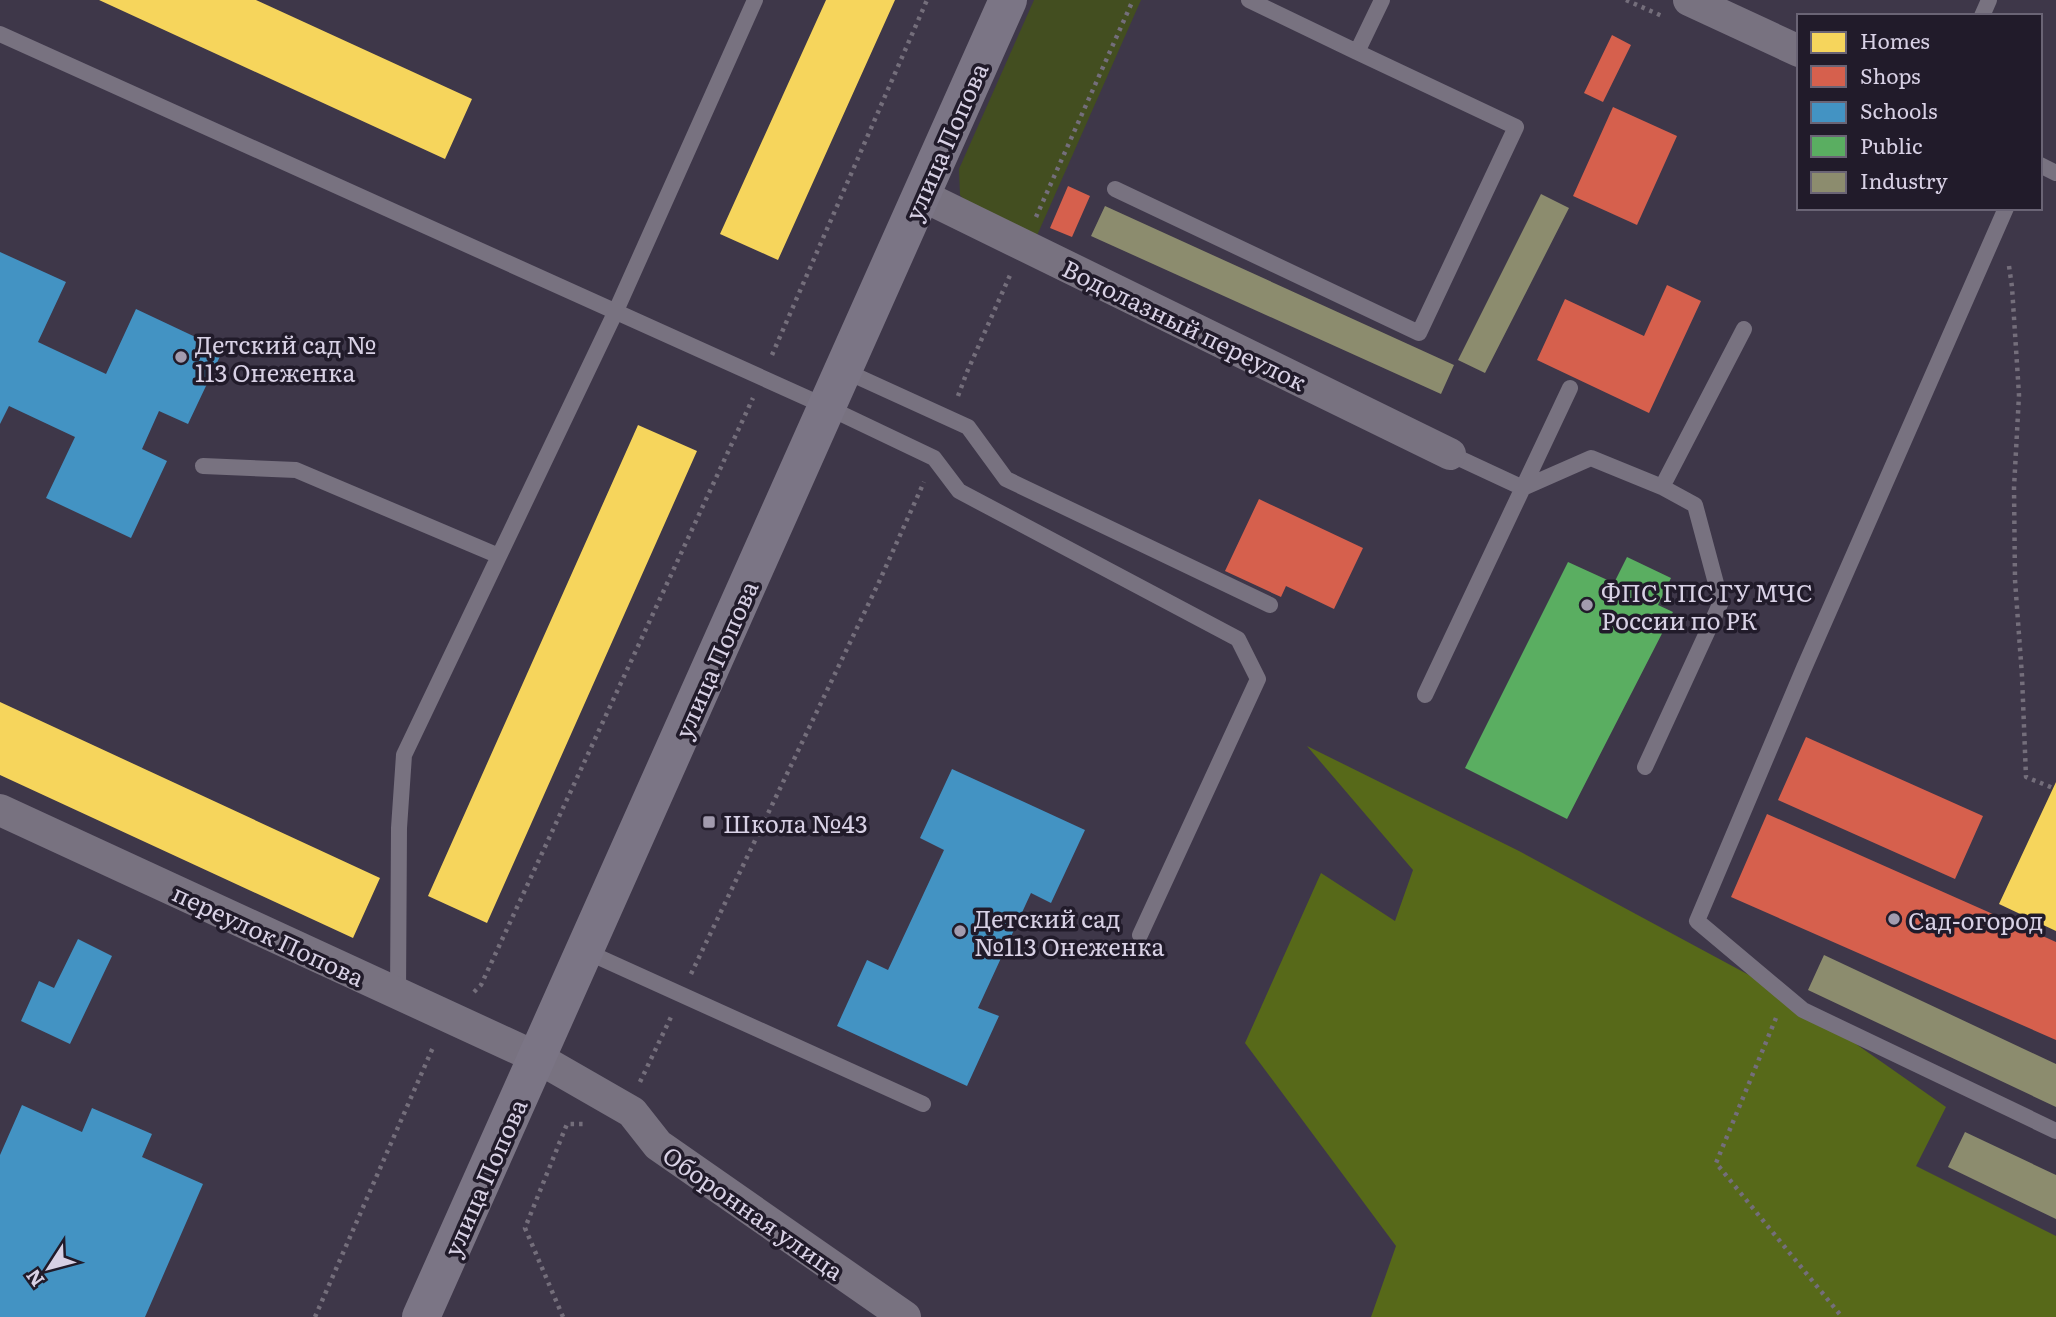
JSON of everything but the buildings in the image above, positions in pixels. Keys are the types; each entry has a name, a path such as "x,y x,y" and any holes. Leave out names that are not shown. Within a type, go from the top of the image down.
{"street":[{"name":"улица Попова","path":"421,1317 1007,0"},
{"path":"1689,0 1797,50"},
{"name":"Водолазный переулок","path":"921,195 1450,454"},
{"name":"переулок Попова","path":"0,810 538,1058"},
{"name":"Оборонная улица","path":"538,1058 632,1112 657,1145 905,1317"}],"lane":[{"path":"398,994 399,828 404,755 615,313 755,0"},
{"path":"1115,189 1419,333 1517,127 1249,0"},
{"path":"1357,51 1382,0"},
{"path":"0,34 827,407 934,458 959,491 1238,639 1258,679 1140,935"},
{"path":"2005,210 1804,668 1697,921 1803,1010 2056,1132"},
{"path":"1662,487 1744,329"},
{"path":"843,370 968,428 1006,479 1270,605"},
{"path":"1425,695 1570,388"},
{"path":"1450,454 1523,488 1591,457 1662,487 1695,505 1721,602 1645,767"},
{"path":"203,466 296,470 499,556"},
{"path":"585,951 923,1104"}],"path":[{"path":"315,1317 447,1016 481,985 762,378 927,0"},
{"path":"950,419 967,372 1133,0"},
{"path":"2008,261 2019,396 2014,488 2015,580 2026,777 2053,788"},
{"path":"563,1317 525,1228 567,1124 620,1124 879,582 934,458"},
{"path":"1786,995 1716,1163 1842,1317"}],"green space":[{"path":"1034,0 1141,0 1035,240 975,212 960,195 959,169"},
{"path":"1307,746 1519,851 1786,995 1946,1107 1916,1166 2056,1236 2056,1317 1371,1317 1396,1246 1245,1043 1321,873 1395,921 1413,870"}],"place":[{"name":"Детский сад № 113 Онеженка","path":"181,357"},
{"name":"ФПС ГПС ГУ МЧС России по РК","path":"1587,605"},
{"name":"Школа №43","path":"709,822"},
{"name":"Сад-огород","path":"1894,919"},
{"name":"Детский сад №113 Онеженка","path":"960,931"}]}
